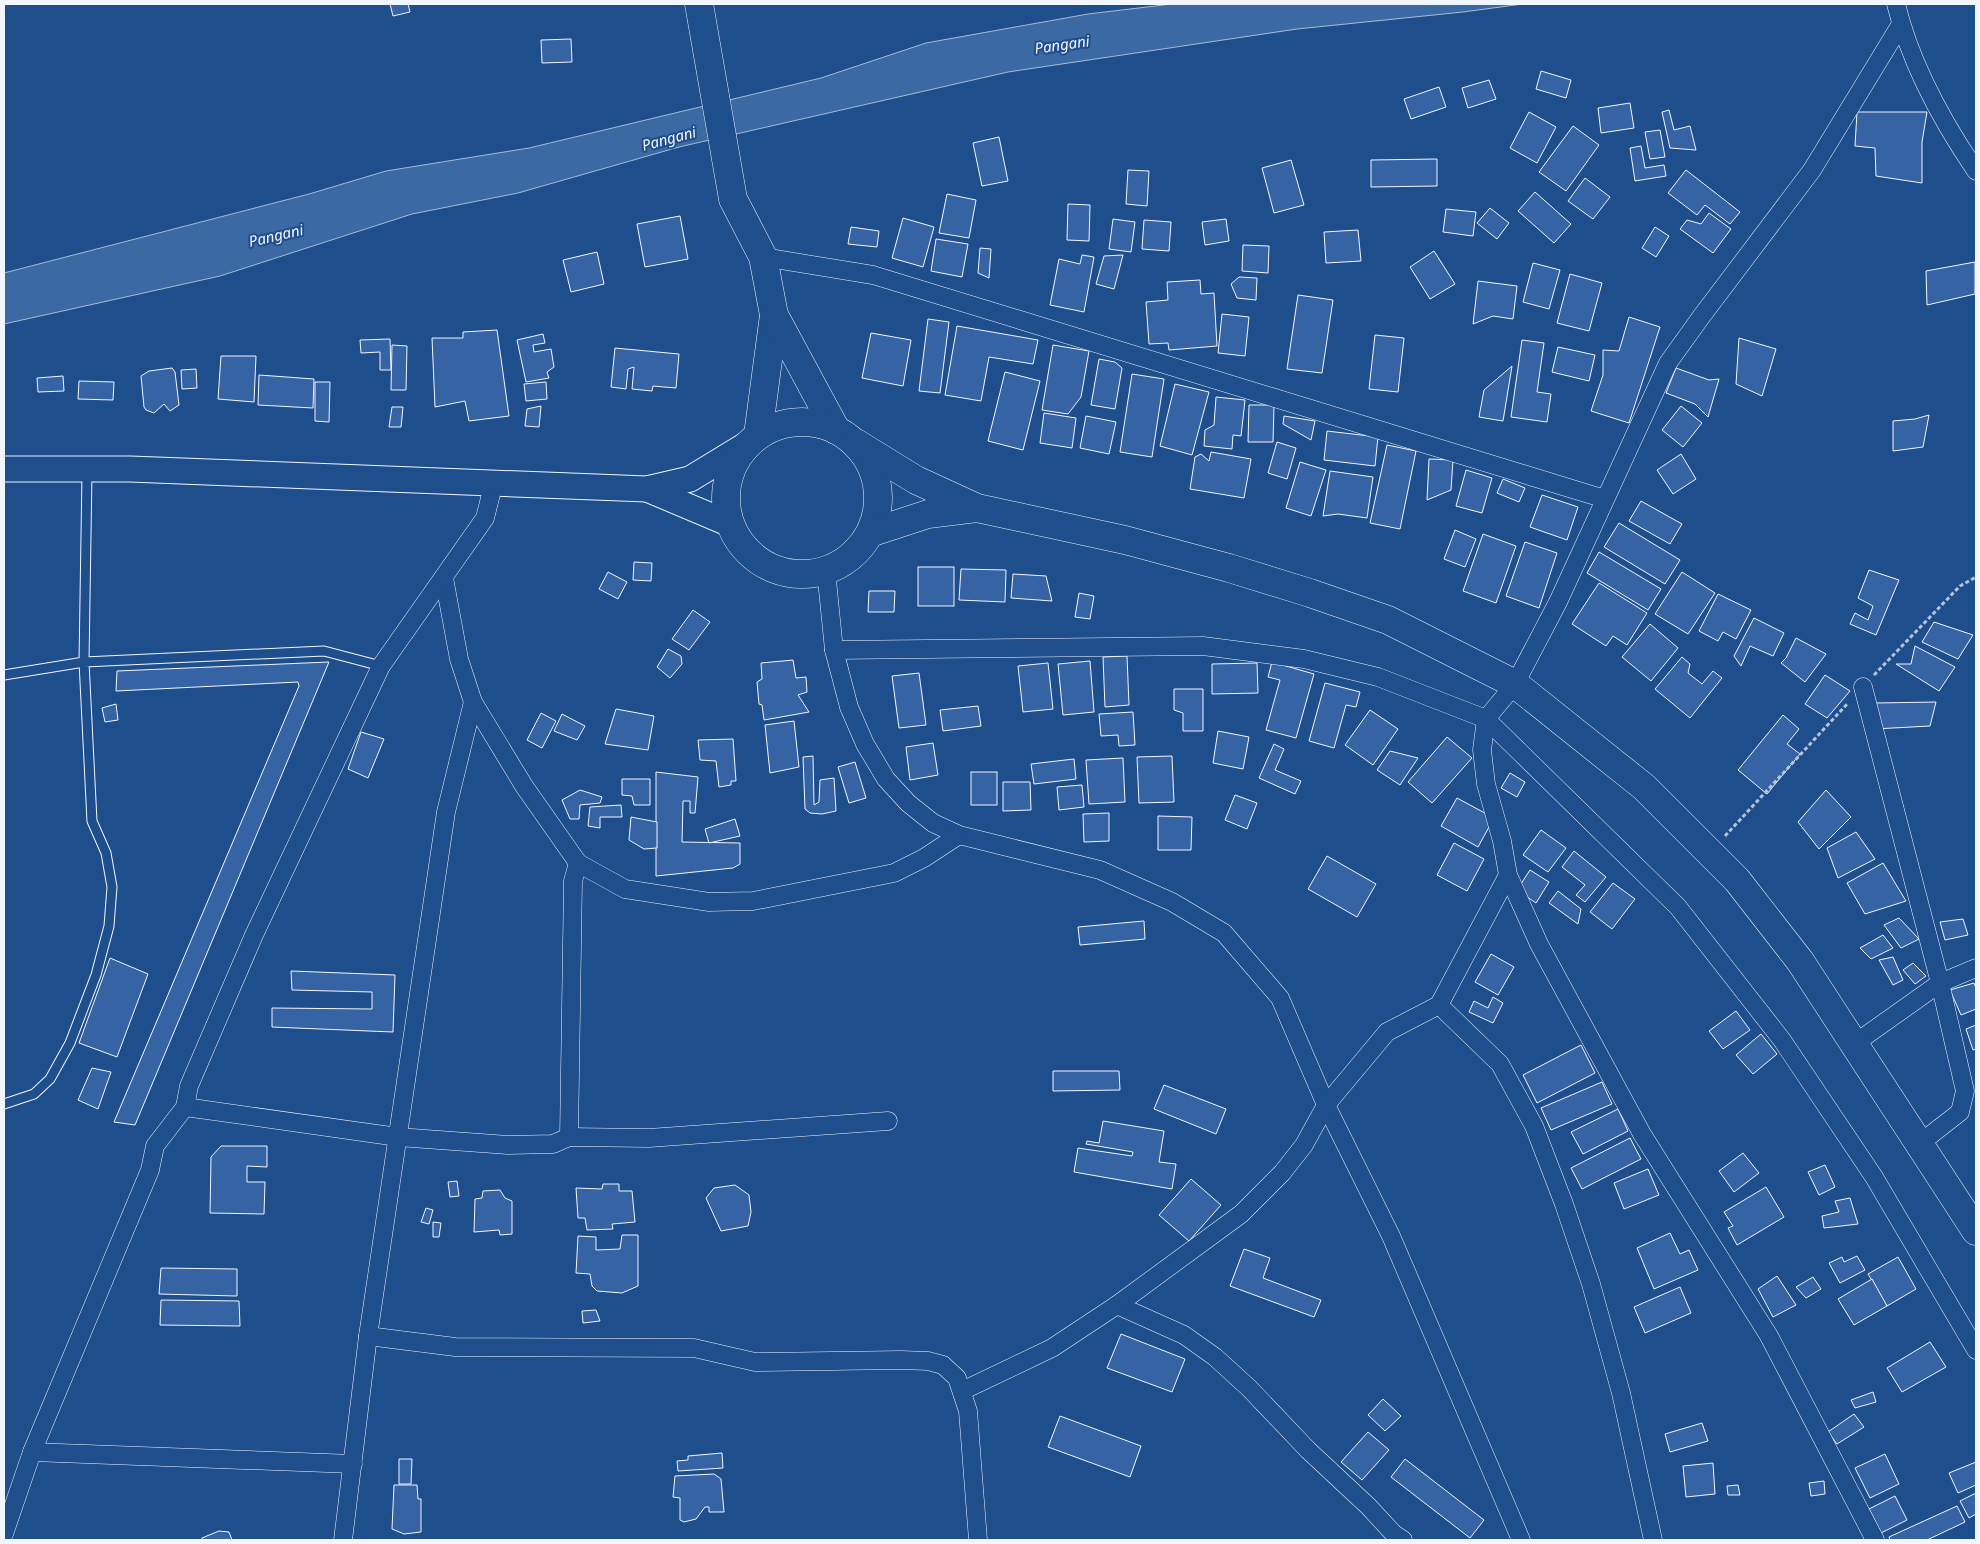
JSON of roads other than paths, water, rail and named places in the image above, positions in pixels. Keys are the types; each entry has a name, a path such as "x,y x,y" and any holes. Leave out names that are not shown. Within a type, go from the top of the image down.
{"highway":[{"path":"700,4 733,199 763,257 774,315 754,439"},
{"path":"774,315 846,436 870,463 878,486 878,510 870,533 852,556 826,570 797,574 768,567 745,549 730,524 725,495 732,467 754,439 777,426 796,422 817,423 846,436 916,480 976,508 1125,540 1229,568 1310,593 1388,620 1515,684 1644,786 1737,880 1800,961 1976,1231"},
{"path":"870,533 928,514 976,508"}],"main road":[{"path":"4,469 87,469 494,482 648,489 690,479 754,439"},
{"path":"648,489 730,524"}],"street":[{"path":"1896,4 1901,24 1924,80 1962,150 1976,171"},
{"path":"1874,1540 1769,1336 1642,1134 1543,952 1508,875 1502,841 1486,784 1482,750 1486,719 1515,684 1558,602 1668,363 1812,170 1901,24"},
{"path":"763,257 873,275 1605,499"},
{"path":"4,1534 32,1452 150,1170 155,1146 185,1107 189,1086 254,935 381,666 485,518 494,482"},
{"path":"826,570 834,650 849,707 865,744 886,779 908,803 933,823 959,835 1100,870 1172,902 1224,933 1280,998 1326,1105 1391,1236 1520,1540"},
{"path":"444,578 459,659 473,702 524,786 578,863 625,889 709,902 753,901 894,873 924,858 959,835"},
{"path":"834,650 1203,646 1304,659 1378,677 1486,719 1678,907 1782,1040 1874,1177 1976,1350"},
{"path":"1863,686 1940,983 1965,1091 1960,1112 1919,1144"},
{"path":"344,1540 368,1336 446,812 473,702"},
{"path":"569,1137 573,881 578,863"},
{"path":"962,1392 1052,1348 1117,1305 1242,1214 1282,1173 1304,1145 1326,1105 1387,1032 1439,1005 1508,875"},
{"path":"1854,1044 1940,983 1976,968"},
{"path":"1439,1005 1500,1064 1534,1126 1564,1204 1622,1393 1653,1540"},
{"path":"185,1107 398,1137 508,1145 554,1144 569,1137 649,1138 888,1121"},
{"path":"1117,1305 1184,1335 1215,1357 1249,1388 1308,1450 1368,1506 1394,1534 1403,1540"},
{"path":"368,1336 455,1347 694,1348 755,1362 928,1361 943,1365 958,1378 968,1411 978,1540"},
{"path":"32,1452 353,1464"}],"lane":[{"path":"4,1104 34,1094 50,1079 70,1043 96,975 109,926 112,886 106,853 92,821 84,662 87,469"},
{"path":"4,674 84,662 324,652 381,666"}],"water":[{"name":"Pangani","path":"1172,4 1523,4 1297,29 1008,72 679,147 518,193 412,214 220,276 4,324 4,273 309,194 386,171 529,148 821,78 926,43 1088,14"}]}
